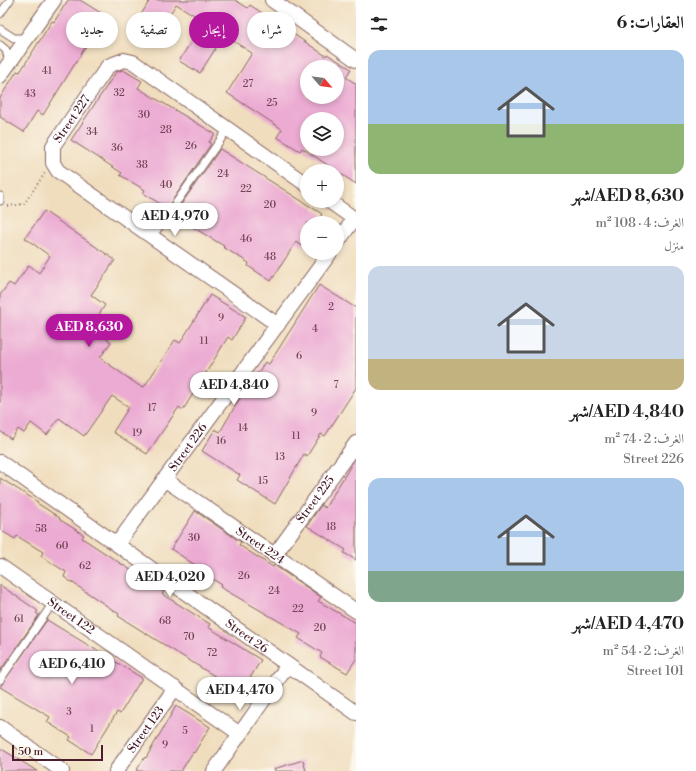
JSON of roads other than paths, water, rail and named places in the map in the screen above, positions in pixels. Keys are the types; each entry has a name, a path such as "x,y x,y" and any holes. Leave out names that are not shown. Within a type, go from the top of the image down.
{"street":[{"path":"0,76 54,0"},
{"path":"272,0 356,60"},
{"name":"Street 227","path":"152,237 58,171 53,163 53,146 108,66 124,60 133,62 300,181"},
{"path":"339,208 355,220 344,234"},
{"path":"152,237 278,325"},
{"name":"Street 226","path":"117,544 325,260"},
{"name":"Street 225","path":"274,556 356,442"},
{"name":"Street 26","path":"0,462 356,713"},
{"name":"Street 224","path":"164,479 356,612"},
{"name":"Street 122","path":"0,566 240,734"},
{"path":"214,771 288,665"},
{"name":"Street 123","path":"116,771 175,688"},
{"path":"0,727 62,771"}],"lane":[{"path":"0,14 10,0"},
{"path":"0,29 14,38 28,38"},
{"path":"0,46 6,50 9,63"},
{"path":"152,237 228,129"},
{"path":"0,196 3,204"},
{"path":"0,680 53,603"}]}
